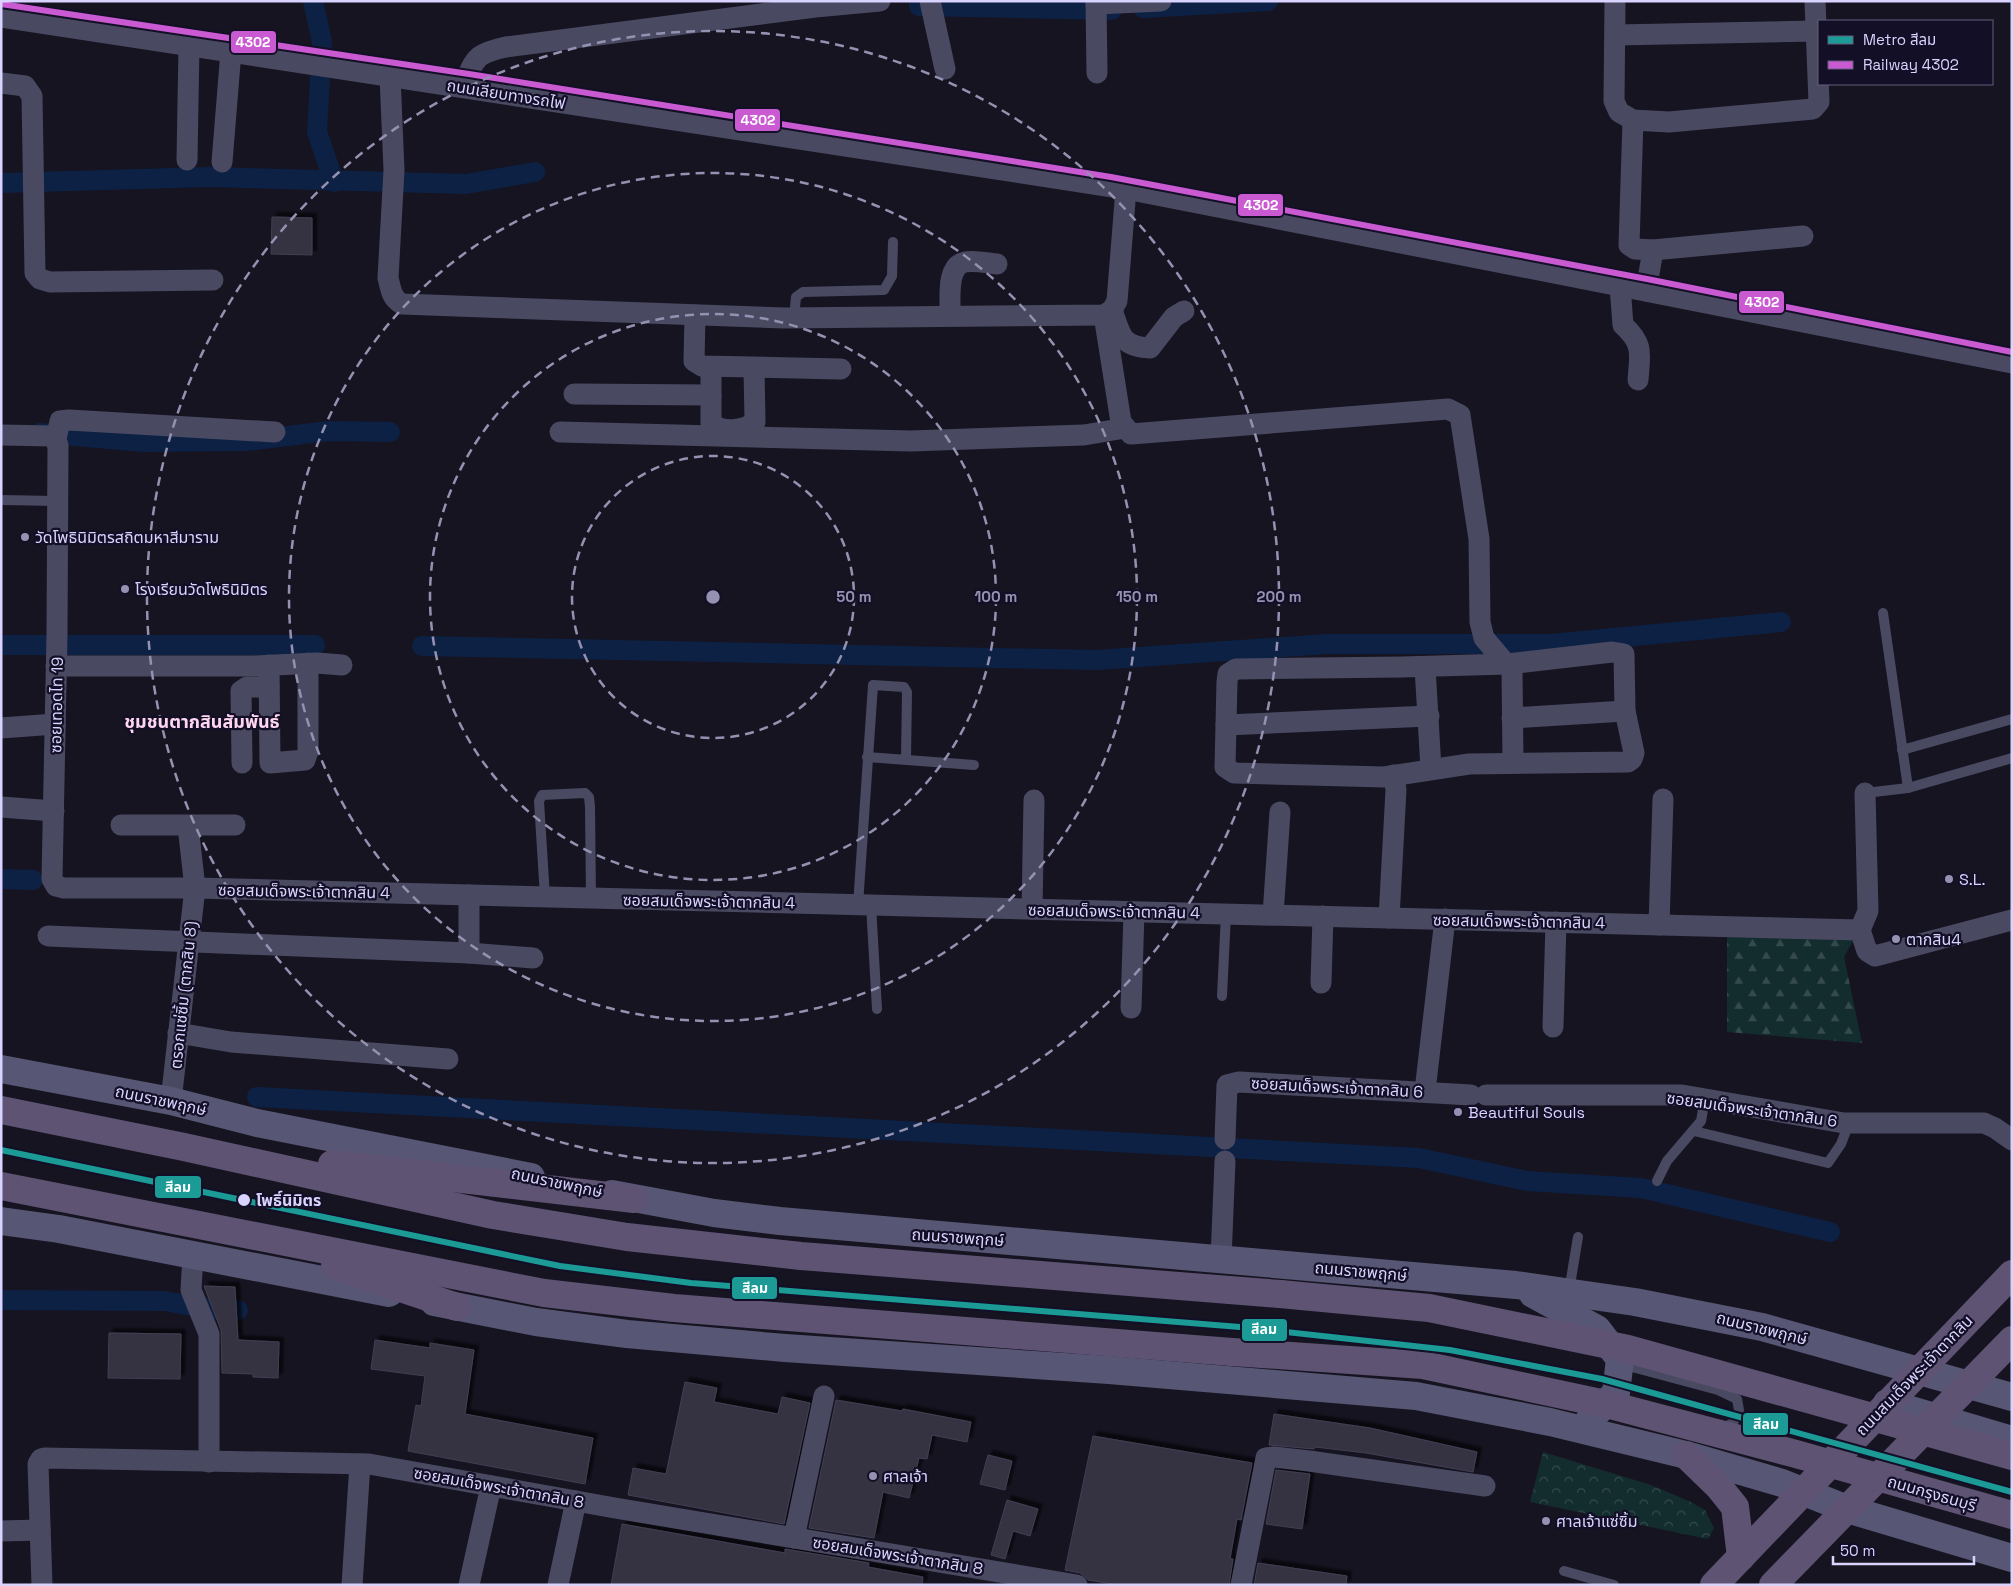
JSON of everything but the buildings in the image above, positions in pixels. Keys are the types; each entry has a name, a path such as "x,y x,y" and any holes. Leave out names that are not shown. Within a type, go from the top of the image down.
{"main road":[{"name":"ถนนราชพฤกษ์","path":"1,1068 171,1101 258,1123 634,1199 780,1222 1516,1285 1644,1304 1762,1327 1919,1370"},
{"name":"ถนนราชพฤกษ์","path":"1,1110 184,1147 493,1215 627,1237 801,1256 1280,1294 1429,1308 1628,1349 1891,1413"},
{"path":"184,1147 634,1199"},
{"path":"1,1186 222,1228 457,1307"},
{"path":"1,1221 59,1229 536,1322 637,1335 785,1348 1109,1370 1416,1396 1550,1422 1686,1455 1782,1482 1847,1509 2012,1558"},
{"name":"ถนนกรุงธนบุรี","path":"222,1228 544,1293 674,1308 1232,1352 1423,1365 1610,1405 2012,1515"},
{"name":"ถนนสมเด็จพระเจ้าตากสิน","path":"1714,1585 1802,1491 1891,1413 1919,1370 2012,1274"},
{"path":"1516,1285 1597,1328 1620,1359 1616,1393 1588,1421 1550,1422"},
{"path":"1773,1585 2012,1340"},
{"path":"1919,1370 1966,1386 2012,1397"},
{"path":"1891,1413 1937,1418 2012,1440"},
{"path":"1891,1413 2012,1456"},
{"path":"1686,1455 1720,1488 1735,1507 1741,1557"}],"street":[{"path":"462,87 476,59 486,52 815,7 880,1"},
{"path":"1097,73 1096,7 1161,1"},
{"path":"1615,1 1614,102 1619,112 1633,120 1669,122 1813,109 1819,102 1818,85"},
{"path":"1815,1 1818,78"},
{"path":"931,7 946,68"},
{"name":"ถนนเลียบทางรถไฟ","path":"1,17 334,66 1126,189 2012,363"},
{"path":"1616,36 1816,31"},
{"path":"187,160 189,45"},
{"path":"222,162 231,51"},
{"path":"390,76 394,170 388,278 392,295 402,304 794,318 1108,312"},
{"path":"1,83 25,86 32,96 35,273 40,279 50,282 213,280"},
{"path":"1633,120 1629,245 1635,249 1653,250 1803,236"},
{"path":"1126,189 1117,301 1108,312 1121,422 1124,428 1131,434 1448,409 1460,415 1479,539 1480,622 1495,650 1512,671 1513,763"},
{"path":"1646,291 1653,250"},
{"path":"950,316 952,274 957,265 965,262 997,264"},
{"path":"1620,286 1623,325 1635,336 1640,347 1638,380"},
{"path":"1108,312 1121,337 1135,347 1150,348 1174,317 1184,311"},
{"path":"695,315 694,361 702,366 841,370"},
{"path":"712,367 711,424 728,430 748,428 754,422 754,368"},
{"path":"574,394 711,395"},
{"path":"1,435 52,436 57,432 60,421 69,420 275,432"},
{"path":"560,432 911,441 1084,435 1124,428"},
{"name":"ซอยเทอดไท 19","path":"57,432 57,634 52,879 56,886 64,888 195,888"},
{"path":"1495,650 1612,652 1624,654 1625,711 1634,754 1632,759 1628,762 1469,764 1394,775 1234,773 1225,767 1228,674 1236,669 1425,667 1495,650"},
{"path":"56,661 269,665 308,663 342,665"},
{"path":"269,687 247,687 241,691 234,763 270,763 305,760 308,751 308,663"},
{"path":"269,665 270,763"},
{"path":"1425,667 1431,769"},
{"path":"1512,718 1625,711"},
{"path":"1226,725 1429,716"},
{"path":"1,728 55,724"},
{"path":"1389,918 1396,790 1394,775"},
{"path":"1865,793 1868,910 1860,930 1867,951 1875,956 2012,920"},
{"path":"1659,925 1663,799"},
{"path":"1032,909 1034,800"},
{"path":"1,807 54,811"},
{"path":"1273,915 1280,812"},
{"path":"121,825 235,825"},
{"name":"ตรอกแซ่ซิ้ม (ตากสิน 8)","path":"171,1101 195,888 188,826"},
{"name":"ซอยสมเด็จพระเจ้าตากสิน 4","path":"195,888 1860,930"},
{"path":"469,895 469,953"},
{"path":"1131,1008 1134,912"},
{"path":"1321,983 1323,916"},
{"path":"1425,1091 1445,919"},
{"path":"1553,1027 1556,922"},
{"path":"48,936 469,953 533,958"},
{"path":"178,1033 231,1042 448,1059"},
{"name":"ซอยสมเด็จพระเจ้าตากสิน 6","path":"1225,1139 1228,1085 1239,1082 1479,1095 1682,1096 1849,1123 1984,1123 2012,1140"},
{"path":"1221,1259 1225,1161"},
{"path":"193,1255 191,1290 209,1334 209,1462"},
{"path":"794,1538 824,1396"},
{"path":"1241,1585 1266,1458 1274,1457 1309,1461 1485,1486"},
{"name":"ซอยสมเด็จพระเจ้าตากสิน 8","path":"42,1584 38,1464 41,1459 360,1464 1070,1584"},
{"path":"352,1585 360,1464"},
{"path":"469,1585 491,1486"},
{"path":"558,1585 576,1501"},
{"path":"1,1531 40,1530"},
{"path":"30,1585 42,1584"}],"lane":[{"path":"794,318 796,297 803,292 884,290 892,276 892,242"},
{"path":"1,500 57,501"},
{"path":"1883,613 1908,788"},
{"path":"876,1009 865,905 867,757 873,685 904,687 907,692 906,758"},
{"path":"1902,750 2012,719"},
{"path":"867,757 906,758 974,765"},
{"path":"1865,793 1908,788 2012,758"},
{"path":"545,897 538,801 542,795 585,793 589,797 590,806 591,898"},
{"path":"1222,996 1226,914"},
{"path":"1657,1181 1667,1161 1685,1137 1694,1131 1701,1121 1705,1099"},
{"path":"1694,1131 1828,1163 1841,1144 1849,1123"},
{"path":"1569,1292 1578,1237"},
{"path":"1601,1408 1616,1400 1630,1402 1725,1427 1733,1423 1739,1410 1737,1399 1718,1390 1632,1367 1620,1359"},
{"path":"1564,1572 1614,1585"}],"green space":[{"path":"1727,934 1855,937 1844,957 1862,1043 1727,1032"},
{"path":"1543,1452 1651,1485 1691,1502 1705,1510 1714,1528 1708,1539 1530,1502"}],"waterway":[{"path":"313,1 322,42 317,132 334,182"},
{"path":"919,1 919,6 1112,10"},
{"path":"1143,8 1268,1"},
{"path":"1,183 209,177 466,184 535,172"},
{"path":"40,433 144,442 247,441 329,431 390,432"},
{"path":"422,646 1096,660 1327,644 1551,644 1781,622"},
{"path":"1,645 315,645"},
{"path":"1,879 33,880"},
{"path":"257,1097 1419,1158 1527,1181 1641,1188 1830,1232"},
{"path":"1,1300 164,1301 204,1308 238,1310"}],"metro line":[{"name":"สีลม","path":"1,1150 560,1266 691,1283 1240,1327 1450,1350 1602,1379 2012,1492"}],"rail line":[{"name":"4302","path":"1,4 469,74 1111,177 1647,279 2012,352"}],"place":[{"name":"วัดโพธินิมิตรสถิตมหาสีมาราม","path":"25,537"},
{"name":"โรงเรียนวัดโพธินิมิตร","path":"125,589"},
{"name":"S.L.","path":"1949,879"},
{"name":"ตากสิน4","path":"1896,939"},
{"name":"Beautiful Souls","path":"1458,1112"},
{"name":"โพธิ์นิมิตร","path":"244,1200"},
{"name":"ศาลเจ้า","path":"873,1476"},
{"name":"ศาลเจ้าแซ่ซิ้ม","path":"1546,1521"}],"district":[{"name":"ชุมชนตากสินสัมพันธ์","path":"202,722"}]}
